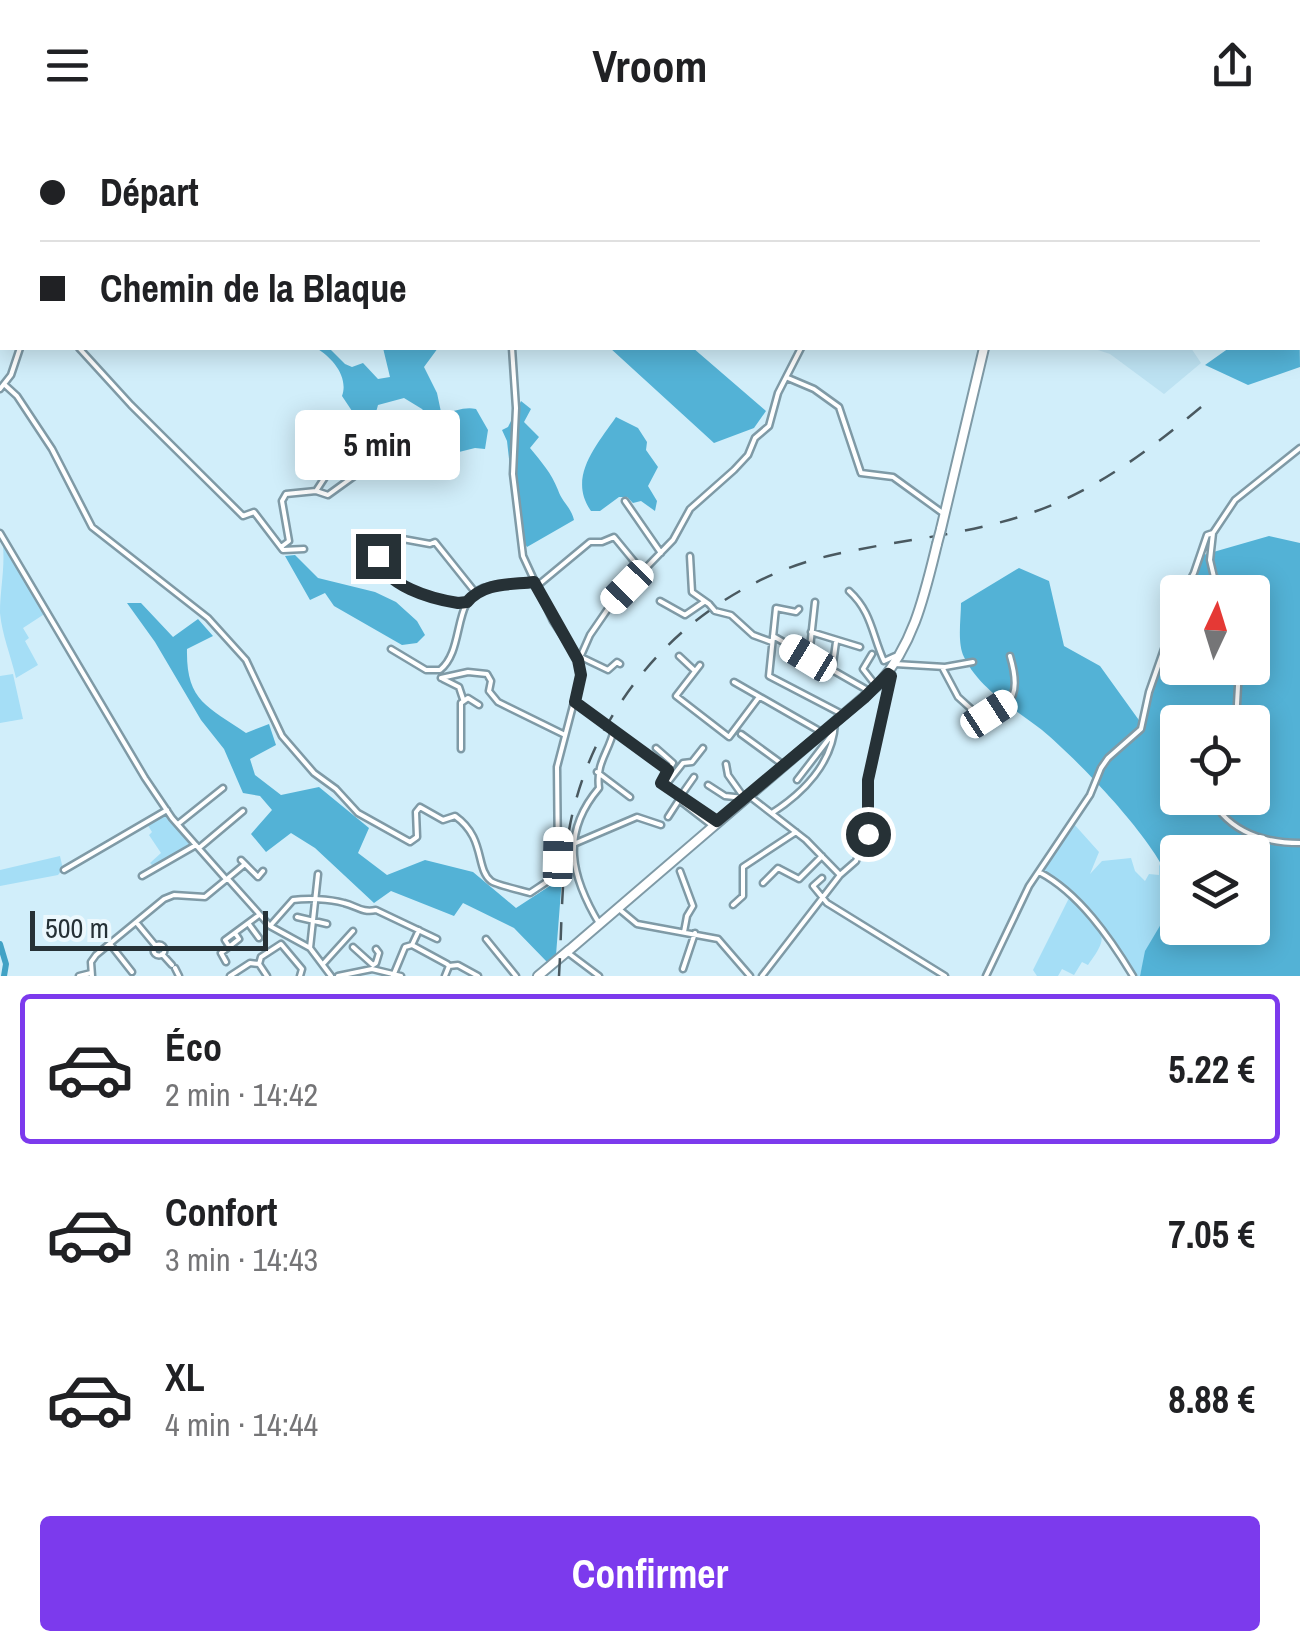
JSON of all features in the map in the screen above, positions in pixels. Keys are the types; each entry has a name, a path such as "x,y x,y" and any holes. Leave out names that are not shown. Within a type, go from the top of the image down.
{"main road":[{"path":"538,976 834,728 888,674 916,625 984,350"}],"street":[{"path":"19,350 3,387 17,396 52,449 92,527 208,618 249,665 282,736 314,773 358,813 410,842 417,837 416,812 420,807 437,818 456,816 476,840 486,875 494,883 518,887 525,893 539,890 554,877 558,857 557,767 581,675 578,660 523,556 513,474 516,408 512,350"},
{"path":"81,350 131,406 242,516 254,512 280,548"},
{"path":"84,353 88,350"},
{"path":"578,660 612,603 673,540 690,510 748,456 756,438 770,426 778,394 800,350"},
{"path":"788,378 814,389 839,407 860,473 894,478 944,514"},
{"path":"280,548 288,540 282,502 286,494 316,491 328,495 367,468 374,446 366,430"},
{"path":"315,448 329,472 316,491"},
{"path":"1192,575 1207,535 1235,500 1300,448"},
{"path":"356,454 357,473"},
{"path":"625,501 660,553"},
{"path":"1212,532 1214,575"},
{"path":"0,534 167,810 197,846 270,926 310,948 337,975 374,966"},
{"path":"467,602 446,601 400,584 383,568 378,556 390,548 392,537 436,542 475,592"},
{"path":"436,672 452,656 467,602 487,586 535,584 590,542 614,537 642,571"},
{"path":"280,548 304,549"},
{"path":"690,556 689,582 696,596 714,611 731,614 752,635 773,639 874,690"},
{"path":"849,591 871,619 884,662 895,656 897,661 942,667 973,662"},
{"path":"660,601 685,615 707,603"},
{"path":"808,658 815,602"},
{"path":"799,609 796,612 776,608 769,676 844,715"},
{"path":"812,632 860,648"},
{"path":"832,671 836,642"},
{"path":"392,649 459,687 463,699 461,749"},
{"path":"872,654 863,670 874,690"},
{"path":"679,656 695,671"},
{"path":"942,667 958,698 980,717 1014,696 1017,688 1010,656"},
{"path":"578,660 583,658 608,670 620,664"},
{"path":"986,976 1020,901 1090,795 1108,758 1142,730 1160,661"},
{"path":"700,665 676,696 729,737 759,697"},
{"path":"441,678 468,672 487,674 491,681 489,691 498,702 565,735"},
{"path":"762,976 840,875 856,861 868,834 868,780 891,676 888,674"},
{"path":"734,682 823,734"},
{"path":"463,699 479,706"},
{"path":"575,702 668,770"},
{"path":"599,924 572,860 583,811 589,797 599,788 597,772 612,728"},
{"path":"797,780 834,728"},
{"path":"772,813 806,786 831,746 834,728"},
{"path":"741,734 785,766"},
{"path":"656,748 673,763 661,783 716,825"},
{"path":"665,786 703,748"},
{"path":"726,764 728,775 750,798 796,832 840,875"},
{"path":"597,772 630,798"},
{"path":"680,797 694,778"},
{"path":"708,785 725,796 750,798"},
{"path":"178,824 223,788"},
{"path":"668,817 680,800 716,825"},
{"path":"64,870 167,810"},
{"path":"142,876 197,846 242,811"},
{"path":"1223,815 1249,834 1267,841 1300,843"},
{"path":"576,843 636,817 660,825"},
{"path":"733,905 743,896 743,866 796,832"},
{"path":"763,884 770,874 782,868 795,880 799,879 823,856"},
{"path":"558,857 572,860"},
{"path":"79,976 92,975 92,960 164,899 174,895 205,897 243,862 258,877 263,872"},
{"path":"680,871 693,906 686,916 684,932"},
{"path":"1039,872 1056,881 1088,913 1133,976"},
{"path":"310,948 318,874"},
{"path":"822,878 813,886 827,904 945,976"},
{"path":"270,926 290,898 316,900 346,903 365,912 376,910 437,939"},
{"path":"618,907 637,924 718,938 750,976"},
{"path":"226,962 221,953 239,939 235,932 259,915"},
{"path":"297,918 326,924"},
{"path":"136,922 155,945 154,954 162,954 179,976"},
{"path":"248,923 259,938"},
{"path":"412,945 418,930"},
{"path":"324,963 353,932"},
{"path":"682,969 695,933"},
{"path":"486,940 516,976"},
{"path":"110,944 132,972"},
{"path":"267,976 259,964 261,956 281,944 302,970 300,976"},
{"path":"392,973 406,947 412,945 474,975"},
{"path":"352,948 374,966 401,976"},
{"path":"374,966 376,949"},
{"path":"567,952 599,976"},
{"path":"230,976 250,963 259,964"},
{"path":"445,976 449,966"},
{"path":"734,976 745,971"}],"shaded area":[{"path":"319,350 331,350 352,367 363,363 378,379 390,377 383,350 437,350 424,367 441,412 476,409 488,430 485,449 447,455 436,416 429,417 404,398 378,405 370,423 363,414 352,411 342,396 338,368"},
{"path":"612,350 695,350 766,411 754,428 714,443"},
{"path":"1098,350 1192,350 1201,363 1164,394 1110,354"},
{"path":"1226,350 1300,350 1300,367 1248,385 1205,365"},
{"path":"521,401 531,409 524,422 539,437 530,448 549,473 574,520 527,547 517,530 507,441 502,430 508,427"},
{"path":"616,417 638,428 658,467 648,486 657,501 655,511 641,501 633,503 627,497 619,497 600,511 591,511 584,498 587,462"},
{"path":"1269,536 1300,543 1300,976 1140,976 1145,951 1160,926 1160,945 1270,945 1270,835 1160,835 1160,862 1100,786 1042,730 988,689 962,651 961,603 1019,568 1049,581 1064,646 1100,666 1141,723 1160,652 1160,685 1270,685 1270,575 1189,575 1196,557"},
{"path":"3,546 46,613 23,628 29,638 25,641 38,665 16,678 0,613"},
{"path":"295,555 318,578 375,592 396,602 417,621 425,635 417,643 402,645 334,606 325,593 310,600 285,556"},
{"path":"127,603 141,603 173,637 198,619 213,636 187,649 195,691 210,708 246,733 269,724 276,745 250,759 255,775 281,795 319,787 369,828 358,853 387,875 425,860 473,872 516,908 562,878 556,955 548,963 514,928 463,903 454,916 391,891 374,903 315,848 291,833 266,852 251,834 272,810 260,796 243,793 224,749 201,720"},
{"path":"13,674 23,719 0,723 0,676"},
{"path":"166,813 193,844 155,868 150,863 161,853 147,824"},
{"path":"1073,823 1099,852 1090,874 1102,861 1131,858 1135,871 1145,881 1149,874 1159,875 1159,864 1160,927 1146,951 1140,976 1135,976 1067,888 1043,871"},
{"path":"60,856 63,869 58,875 0,886 0,870"},
{"path":"1070,896 1100,930 1100,946 1088,965 1082,962 1074,975 1062,969 1058,976 1037,976 1033,970"}],"waterway":[{"path":"0,944 6,964 4,976"}],"railway":[{"path":"559,976 567,844 583,777 603,732 629,690 660,653 697,620 737,593 781,571 828,556 979,528 1053,504 1123,467 1207,402"}],"route":[{"path":"378,556 383,568 400,584 458,603 467,602 487,586 534,582 578,660 581,675 575,702 668,770 661,783 717,821 888,674 891,676 868,780 868,834"}]}
